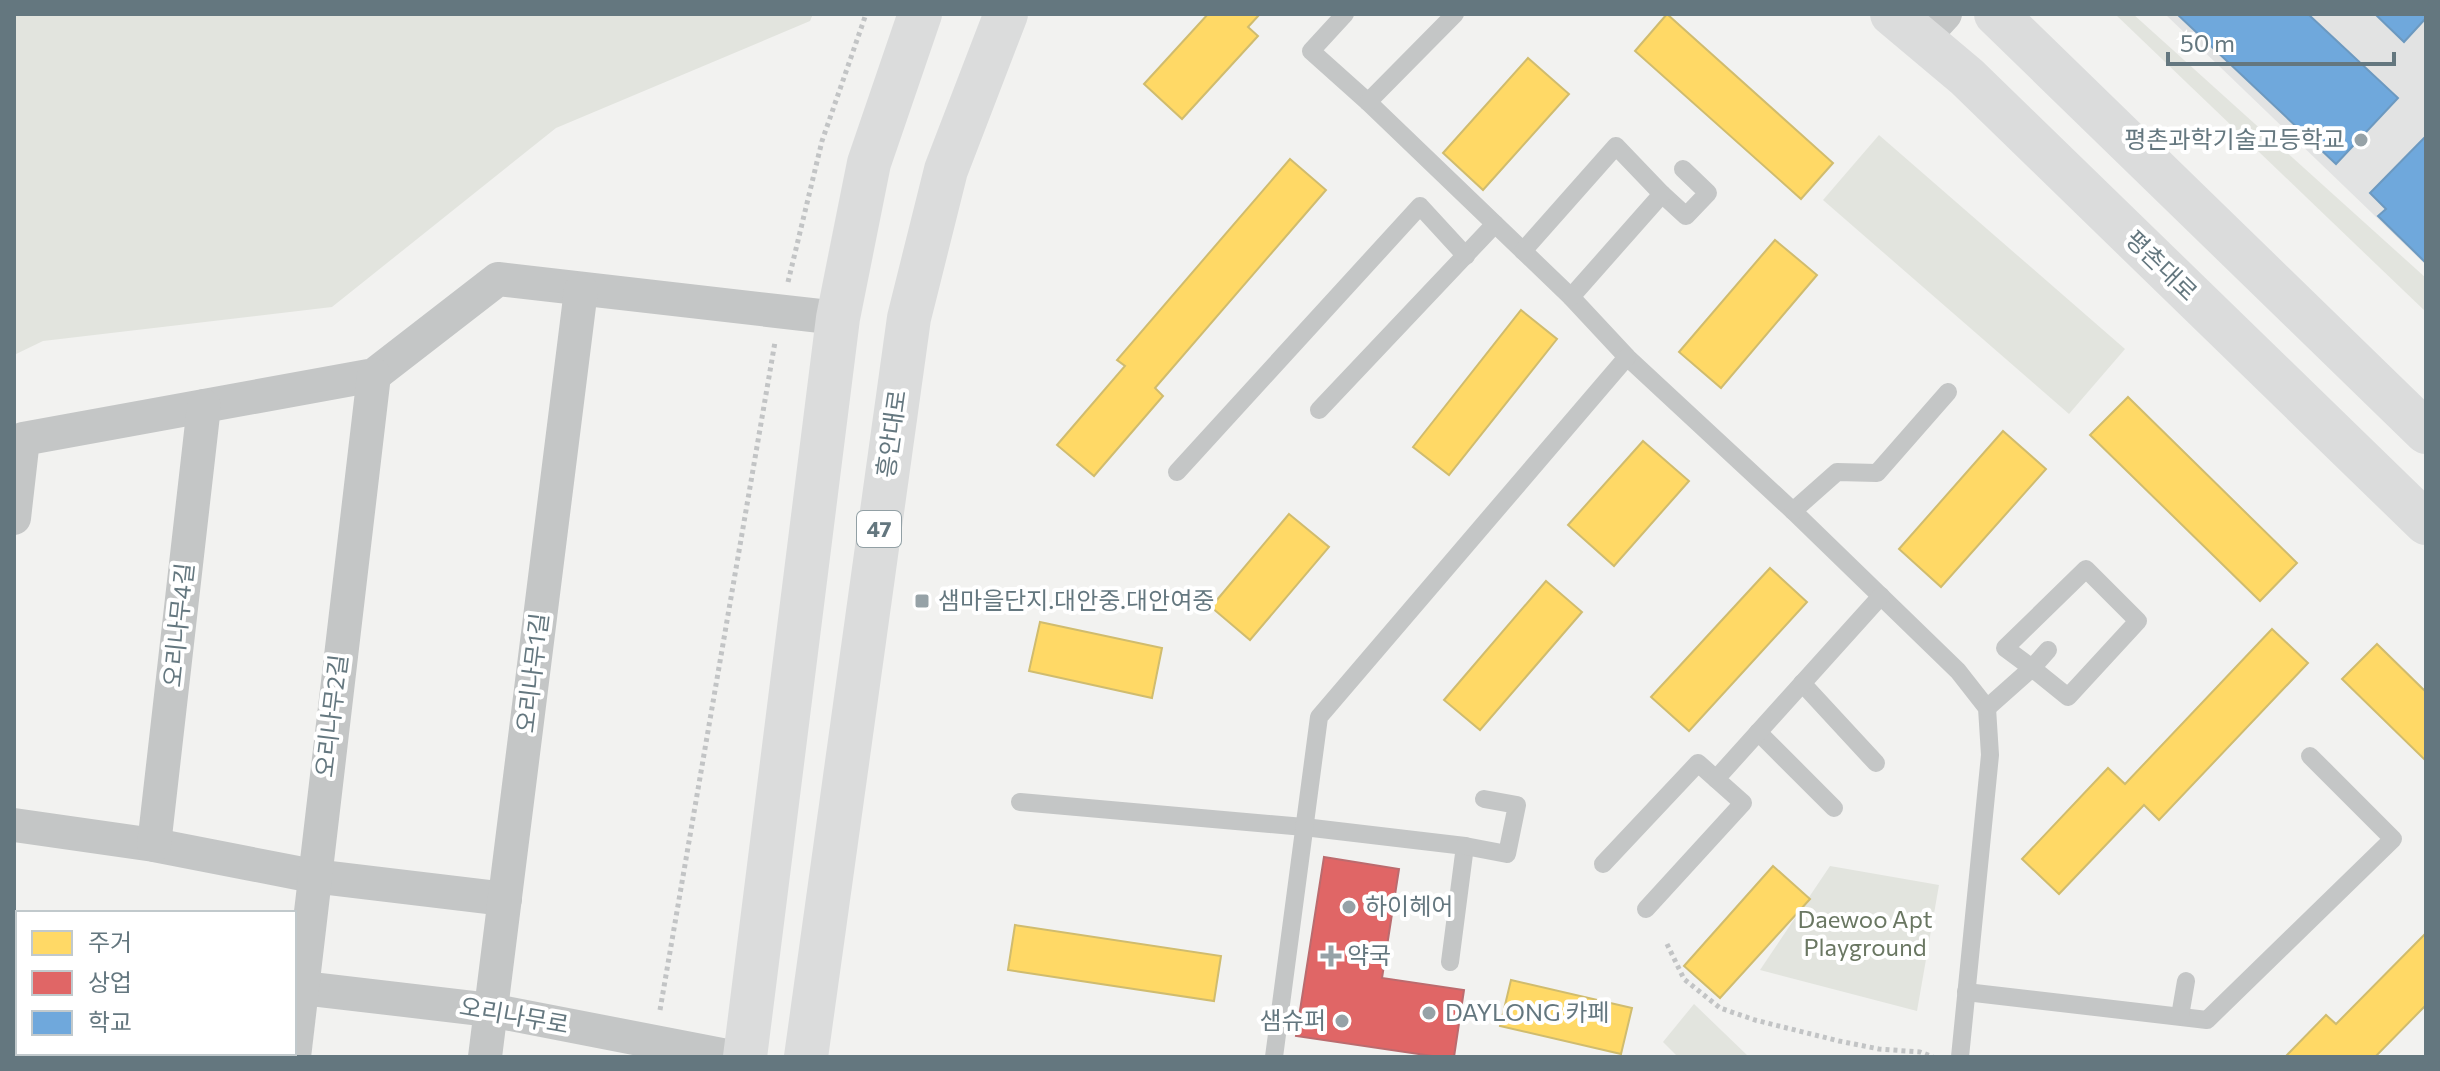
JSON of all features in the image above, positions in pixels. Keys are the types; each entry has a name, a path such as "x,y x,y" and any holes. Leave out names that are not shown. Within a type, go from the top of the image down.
{"main road":[{"path":"745,1057 838,318 869,163 920,14"},
{"name":"흥안대로","path":"806,1057 909,318 946,170 1006,14"},
{"path":"1996,14 2426,432"},
{"name":"평촌대로","path":"1920,22 1967,77 2426,523"}],"street":[{"path":"14,518 23,439 374,375 498,279 838,318"},
{"name":"오리나무1길","path":"485,1057 581,290"},
{"name":"오리나무2길","path":"296,1022 374,375"},
{"name":"오리나무4길","path":"154,845 204,406"},
{"path":"14,825 154,845 313,876 505,899"},
{"name":"오리나무로","path":"298,987 490,1010 732,1057"}],"lane":[{"path":"1345,14 1311,51 1571,297 1627,357 1881,596 1958,671 1987,708 1990,755 1960,1057"},
{"path":"1368,102 1455,14"},
{"path":"1523,251 1616,146 1686,216 1708,193 1683,169"},
{"path":"1571,297 1662,194"},
{"path":"1177,472 1420,206 1466,256"},
{"path":"1319,410 1495,224"},
{"path":"1274,1057 1319,717 1627,357"},
{"path":"1793,511 1837,472 1877,473 1948,392"},
{"path":"2086,569 2138,621 2068,697 2032,668 2005,648 2086,569"},
{"path":"1716,779 1881,596"},
{"path":"1987,708 2048,650"},
{"path":"1802,683 1876,763"},
{"path":"1758,732 1834,808"},
{"path":"1966,992 2207,1020 2393,839 2310,756"},
{"path":"1603,864 1698,763 1743,803 1646,909"},
{"path":"1020,802 1304,827 1507,854 1517,805 1484,799"},
{"path":"1450,962 1465,846"},
{"path":"2180,1016 2186,981"}],"path":[{"path":"655,1042 781,312 822,141 866,14"},
{"path":"1667,944 1684,979 1720,1008 1839,1041 1879,1049 1920,1052 1933,1057"}],"shaded area":[{"name":"평촌과학기술고등학교","path":"2165,14 2426,14 2426,265"}],"green space":[{"path":"14,14 813,14 810,21 556,128 332,307 43,341 14,355"},
{"path":"2115,14 2133,14 2426,278 2426,312"},
{"path":"1879,135 2125,349 2069,414 1823,200"},
{"name":"Daewoo Apt Playground","path":"1830,866 1939,885 1917,1011 1760,970"},
{"path":"1694,1004 1749,1057 1678,1057 1663,1042"}],"building: 주거":[{"path":"1208,14 1260,14 1248,27 1258,36 1182,119 1144,84"},
{"path":"1667,14 1833,163 1801,199 1635,51"},
{"path":"1528,58 1569,94 1483,190 1443,153"},
{"path":"1290,159 1326,190 1155,388 1163,396 1094,476 1057,445 1125,366 1117,360"},
{"path":"1775,240 1817,275 1721,388 1679,352"},
{"path":"1521,310 1557,339 1449,475 1413,447"},
{"path":"2128,397 2297,563 2260,601 2090,435"},
{"path":"2003,431 2046,469 1941,587 1899,549"},
{"path":"1643,441 1689,481 1614,566 1568,525"},
{"path":"1289,514 1329,547 1250,640 1211,607"},
{"path":"1770,568 1807,602 1689,731 1651,697"},
{"path":"1546,581 1582,612 1480,730 1444,700"},
{"path":"1040,622 1162,648 1152,698 1029,671"},
{"path":"2272,629 2308,663 2159,820 2144,805 2059,894 2022,859 2108,768 2125,784"},
{"path":"2377,644 2426,692 2426,761 2342,679"},
{"path":"1773,866 1810,899 1720,998 1684,966"},
{"path":"1015,925 1221,956 1214,1001 1008,970"},
{"path":"2426,933 2426,1005 2375,1057 2285,1057 2326,1015 2336,1024"},
{"path":"1511,980 1632,1008 1621,1054 1500,1026"}],"building: 상업":[{"path":"1324,857 1399,869 1382,978 1464,990 1454,1057 1296,1036"}],"building: 학교":[{"path":"2177,14 2308,14 2398,98 2336,164"},
{"path":"2375,14 2426,14 2426,18 2404,42"},
{"path":"2425,137 2426,263 2378,216 2386,209 2370,193"}],"place":[{"name":"평촌과학기술고등학교","path":"2361,140"},
{"name":"샘마을단지.대안중.대안여중","path":"922,601"},
{"name":"하이헤어","path":"1349,907"},
{"name":"약국","path":"1331,956"},
{"name":"DAYLONG 카페","path":"1429,1013"},
{"name":"샘슈퍼","path":"1342,1021"}]}
